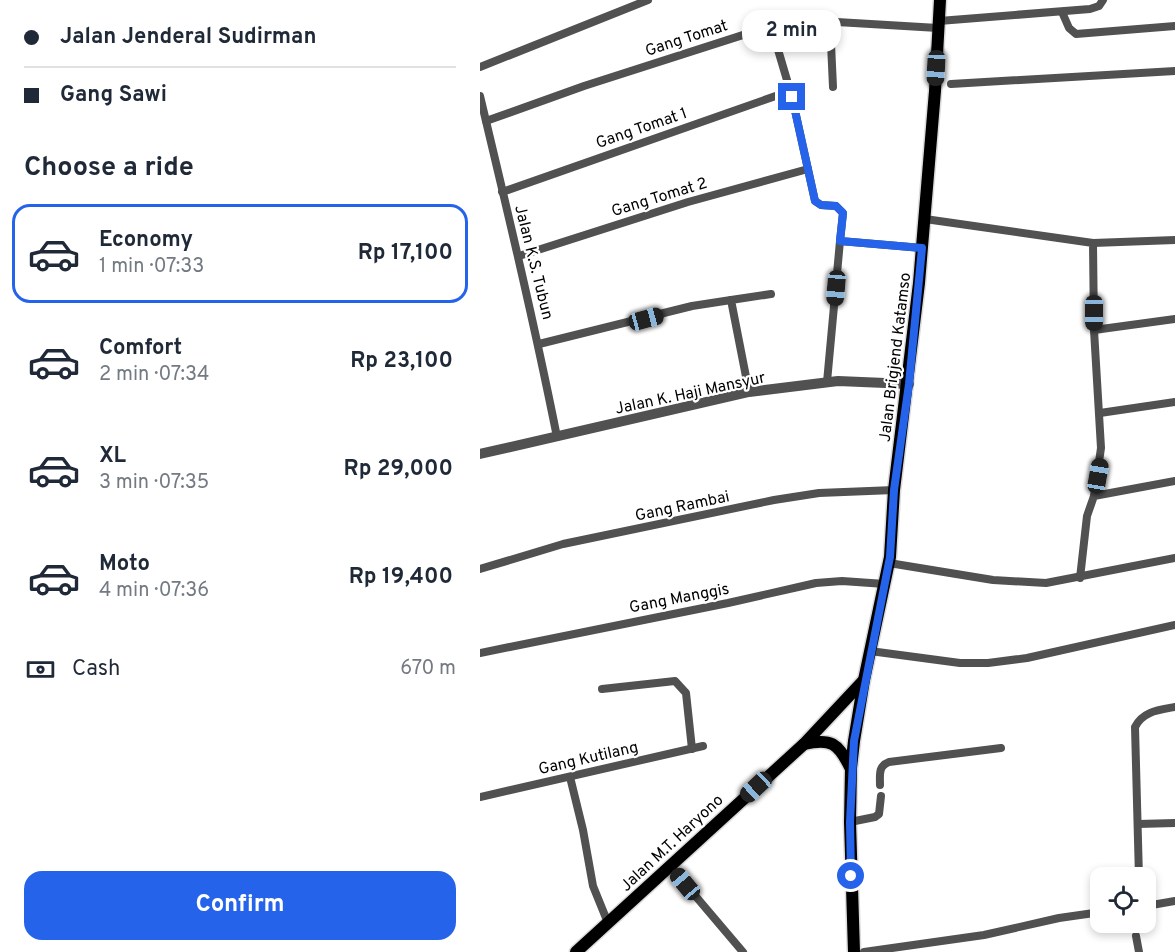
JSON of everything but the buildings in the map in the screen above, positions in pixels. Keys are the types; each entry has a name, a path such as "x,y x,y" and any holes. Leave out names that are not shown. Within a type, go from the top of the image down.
{"main road":[{"name":"Jalan Brigjend Katamso","path":"854,952 850,822 851,768 864,680 889,563 894,490 909,384 925,219 944,84 939,25 940,0"},
{"name":"Jalan M.T. Haryono","path":"576,952 804,744 864,680"},
{"path":"804,744 819,741 835,744 851,768"}],"street":[{"path":"480,67 648,0"},
{"name":"Gang Tomat","path":"486,121 771,26 803,22 939,25 1095,8 1103,0"},
{"path":"1062,12 1069,28 1076,34 1175,26"},
{"path":"830,22 833,87"},
{"path":"771,26 790,91 817,203 836,206 842,210 827,381"},
{"path":"944,84 1175,71"},
{"name":"Gang Tomat 1","path":"502,192 790,91"},
{"name":"Jalan K.S. Tubun","path":"480,96 539,344 557,437"},
{"name":"Gang Tomat 2","path":"519,256 688,202 808,169"},
{"path":"925,219 1093,243 1175,240"},
{"path":"840,241 922,248"},
{"path":"1080,578 1087,516 1094,496 1101,461 1094,330 1093,243"},
{"path":"539,344 692,306 771,294"},
{"path":"731,300 750,392"},
{"path":"1094,330 1175,319"},
{"name":"Jalan K. Haji Mansyur","path":"480,454 750,392 827,381 909,384"},
{"path":"1100,413 1175,402"},
{"path":"1094,496 1175,481"},
{"name":"Gang Rambai","path":"480,569 564,544 774,501 819,493 894,490"},
{"path":"889,563 1024,583 1046,584 1175,558"},
{"name":"Gang Manggis","path":"480,653 824,582 885,584"},
{"path":"870,651 960,663 988,663 1027,658 1175,626"},
{"path":"602,689 670,680 680,684 686,693 692,749"},
{"path":"1139,867 1135,728 1141,718 1147,714 1175,707"},
{"name":"Gang Kutilang","path":"480,796 703,746"},
{"path":"880,785 879,771 884,764 889,762 1001,748"},
{"path":"570,777 584,830 593,886 608,923"},
{"path":"850,822 875,817 879,814 881,796"},
{"path":"1138,824 1175,823"},
{"path":"670,866 743,952"},
{"path":"1156,904 1175,901"},
{"path":"864,952 984,934 1090,914"},
{"path":"1136,936 1139,952"}],"route":[{"path":"792,97 815,201 821,205 836,206 843,213 840,241 922,248 909,384 894,490 890,557 864,680 854,741 851,768 851,876"}]}
